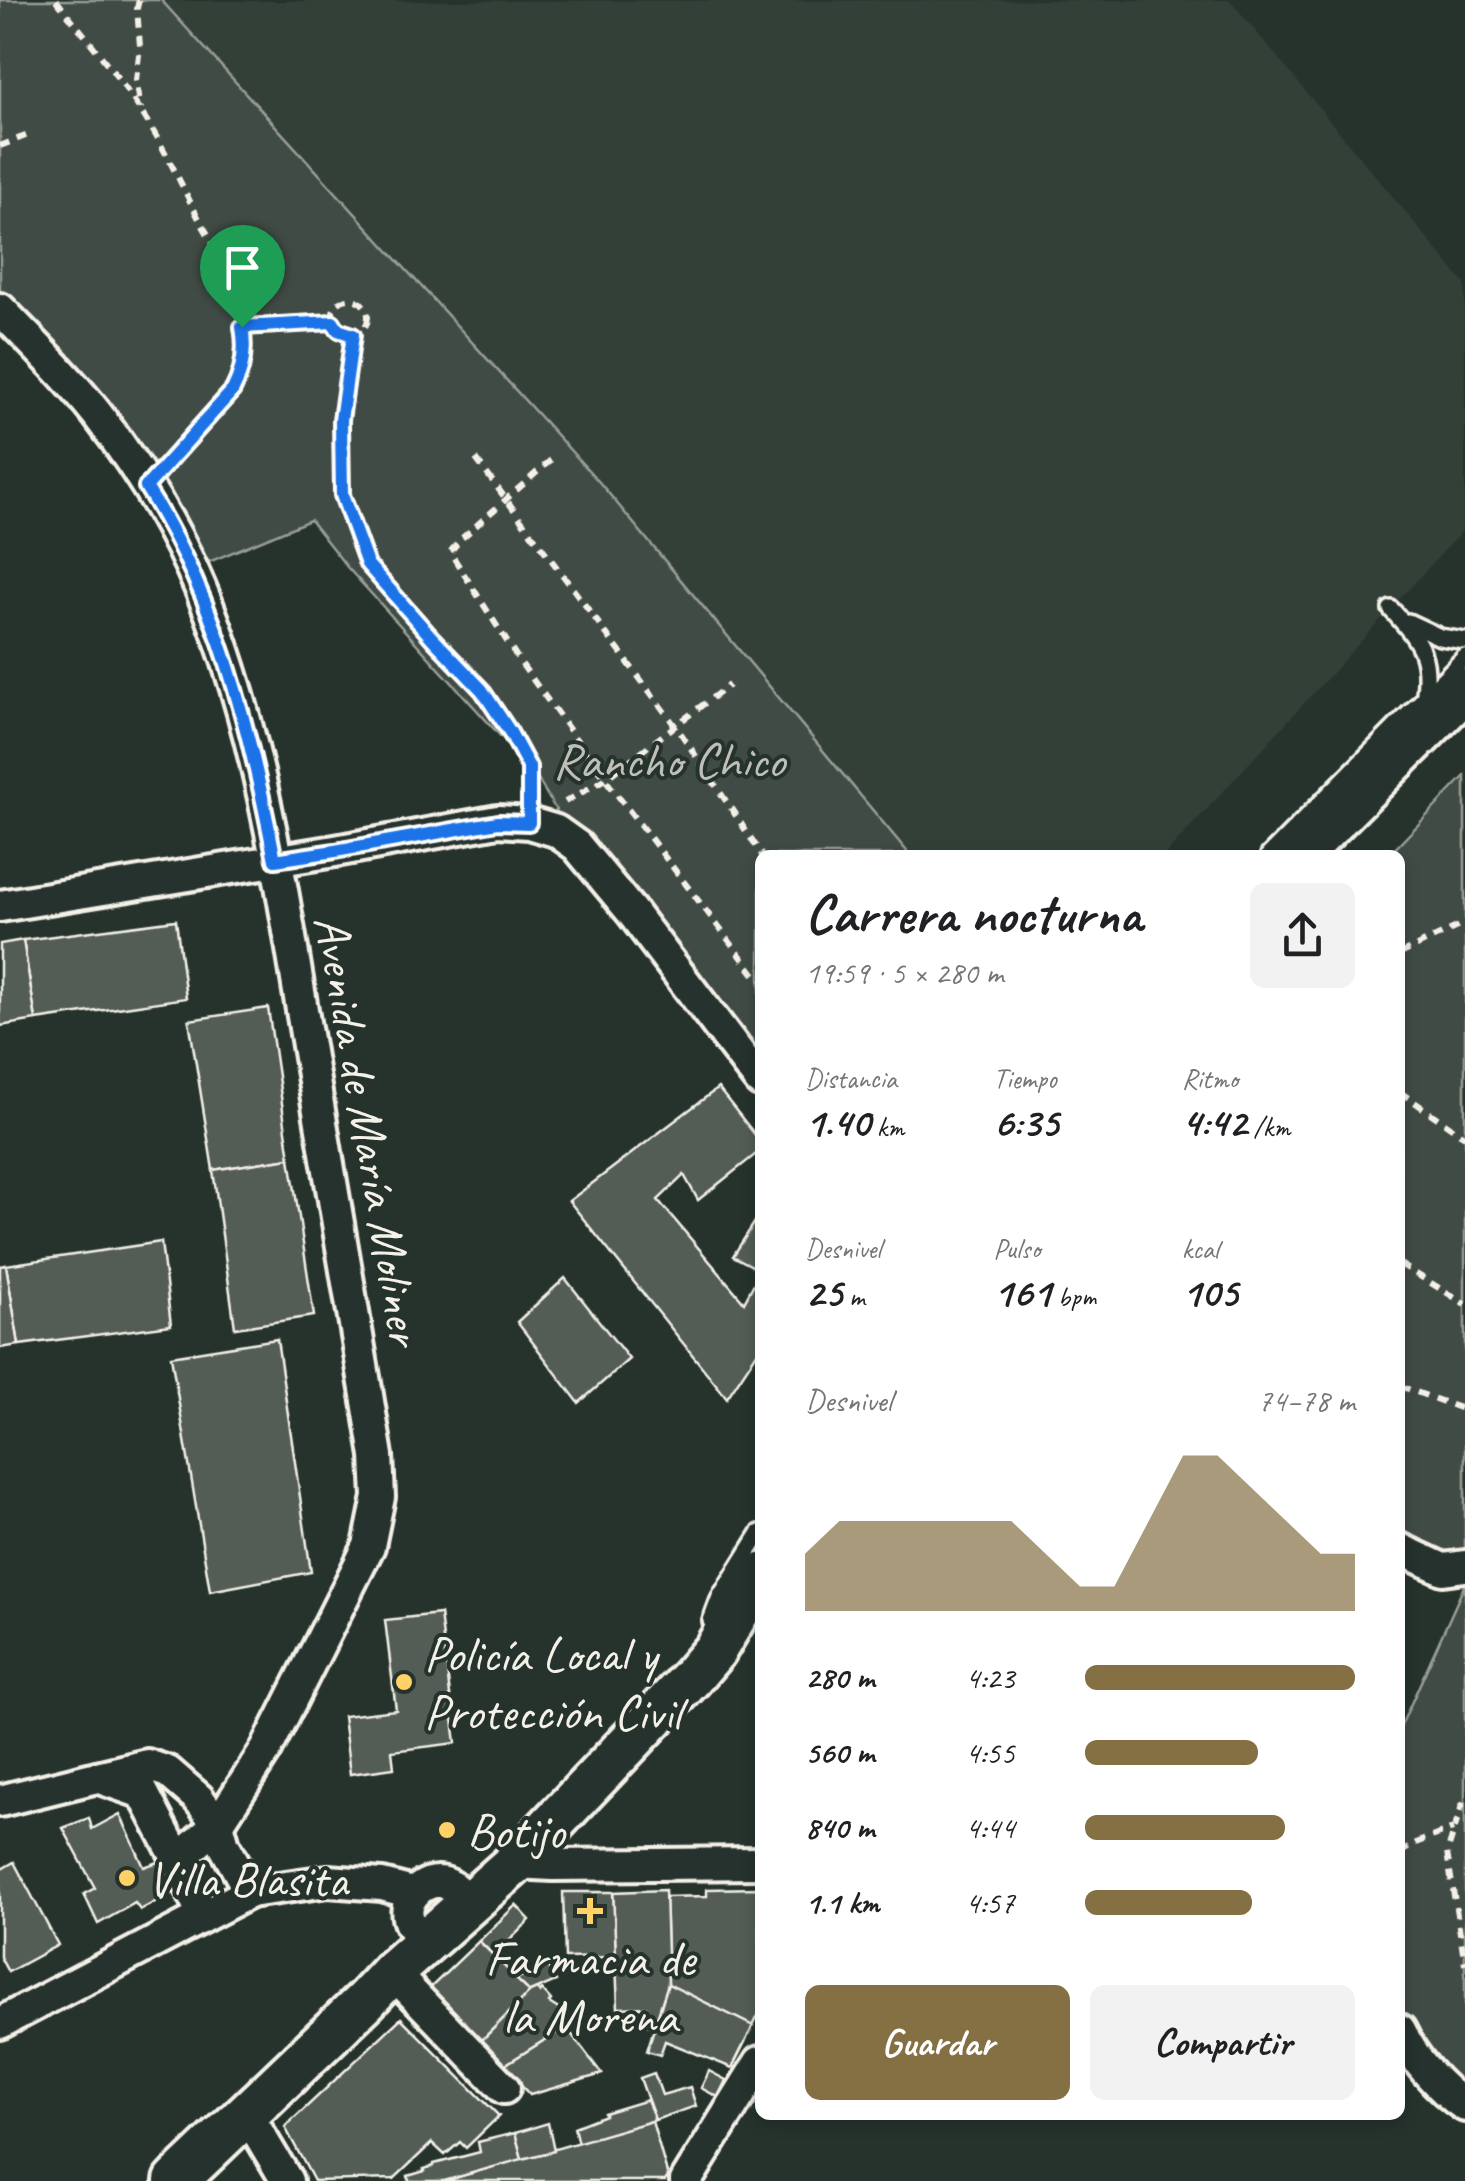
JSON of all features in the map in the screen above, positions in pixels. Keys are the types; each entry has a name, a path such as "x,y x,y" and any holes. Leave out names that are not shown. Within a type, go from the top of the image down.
{"street":[{"name":"Avenida de María Moliner","path":"0,308 125,451 192,569 235,684 265,806 298,984 377,1456 379,1497 369,1546 266,1750 218,1824 178,1860"},
{"path":"1304,850 1465,690"},
{"path":"0,906 498,822 529,823 556,831 577,846 632,910 755,1074"},
{"path":"1405,1551 1444,1569 1465,1566"},
{"path":"176,2181 392,1972 516,1863 692,1678 715,1650 755,1583"},
{"path":"0,1801 147,1766 168,1772 198,1798 218,1824 224,1845 250,1892"},
{"path":"97,1776 143,1794 203,1916"},
{"path":"516,1863 755,1863"},
{"path":"0,2023 250,1892 328,1881 382,1885 414,1893"},
{"path":"429,1939 414,1929 407,1911 420,1887 429,1883 448,1884 462,1897 465,1906"},
{"path":"392,1972 504,2088"},
{"path":"1405,2041 1450,2096 1465,2106"},
{"path":"686,2181 755,2070"},
{"path":"247,2114 287,2181"}],"lane":[{"path":"1424,700 1424,662 1418,639 1391,609 1412,625 1440,638 1465,641"},
{"path":"1274,850 1465,658"},
{"path":"692,1678 720,1596 755,1542"}],"path":[{"path":"56,0 154,133 237,297 244,356 233,390 146,487"},
{"path":"139,0 136,80 142,116"},
{"path":"0,146 34,133"},
{"path":"342,300 360,302 367,312 364,329 353,335 338,330 333,322 334,310 342,300"},
{"path":"242,327 333,322"},
{"path":"353,335 341,420 342,495 367,564 482,690 510,732 529,767 529,823"},
{"path":"476,459 675,727 759,850"},
{"path":"551,460 450,552 520,662 604,779 755,975"},
{"path":"529,823 604,779 729,685"},
{"path":"1405,952 1465,923"},
{"path":"1405,1096 1465,1138"},
{"path":"1405,1267 1465,1304"},
{"path":"1405,1388 1465,1410"},
{"path":"1465,1805 1446,1853 1465,1964"},
{"path":"1405,1850 1454,1828"}],"shaded area":[{"path":"1230,0 1465,284 1465,528 1170,850 901,850 161,1"}],"green space":[{"name":"Rancho Chico","path":"0,0 161,0 600,483 906,850 755,850 755,1075 577,846 535,774 347,567 310,520 192,569 172,530 0,309"},
{"path":"1465,776 1465,1566 1405,1550 1405,850 1394,850"},
{"path":"1465,1584 1465,2106 1405,2036 1405,1717"}],"building":[{"path":"176,920 186,998 36,1020 23,940"},
{"path":"23,940 36,1020 0,1026 0,944"},
{"path":"268,1008 290,1158 213,1170 189,1020"},
{"path":"718,1088 755,1135 755,1155 698,1200 684,1175 658,1200 744,1302 755,1281 755,1356 727,1398 569,1201"},
{"path":"290,1158 314,1316 235,1328 213,1170"},
{"path":"755,1222 755,1267 733,1256"},
{"path":"161,1242 171,1325 19,1345 6,1265"},
{"path":"6,1265 19,1345 0,1348 0,1266"},
{"path":"565,1278 629,1359 579,1403 517,1322"},
{"path":"277,1339 311,1572 210,1591 171,1356"},
{"path":"440,1614 456,1743 392,1751 394,1768 350,1774 343,1716 396,1710 385,1620"},
{"name":"Villa Blasita","path":"120,1814 144,1867 158,1862 172,1893 140,1910 135,1903 98,1924 84,1894 95,1888 63,1828 89,1818 92,1829"},
{"path":"14,1862 58,1945 8,1972 0,1957 0,1870"},
{"path":"755,1888 753,2026 668,1984 665,1897 707,1896 707,1889"},
{"path":"665,1890 668,1984 654,2027 640,2023 646,2007 618,2008 613,1892"},
{"path":"563,1892 613,1892 616,1957 565,1958"},
{"path":"516,1905 530,1920 494,1956 479,1941"},
{"path":"479,1941 530,1992 480,2042 429,1989"},
{"path":"547,1964 556,1981 530,1992 516,1979"},
{"path":"668,1984 753,2026 732,2068 665,2041 660,2055 647,2051"},
{"path":"537,1989 569,2020 569,2025 503,2066 480,2042"},
{"path":"401,2018 499,2116 466,2148 460,2142 445,2155 432,2143 394,2179 314,2181 285,2127"},
{"path":"566,2027 602,2074 530,2095 503,2066"},
{"path":"709,2071 726,2080 718,2097 701,2088"},
{"path":"654,2073 662,2095 690,2087 696,2106 655,2120 640,2078"},
{"path":"647,2100 655,2120 578,2144 574,2127"},
{"path":"652,2121 668,2177 665,2181 444,2181"},
{"path":"548,2123 554,2151 522,2159 515,2133"},
{"path":"515,2133 522,2159 444,2181 409,2181 408,2176 434,2164 480,2152 478,2142"}],"place":[{"name":"Policía Local y Protección Civil","path":"404,1682"},
{"name":"Botijo","path":"447,1830"},
{"name":"Villa Blasita","path":"127,1878"},
{"name":"Farmacia de la Morena","path":"590,1911"}],"route":[{"path":"333,322 338,330 353,335 341,420 342,495 367,564 482,690 510,732 529,767 529,823 498,822 275,860 235,684 192,569 146,487 233,390 244,356 242,327 333,322"}]}
